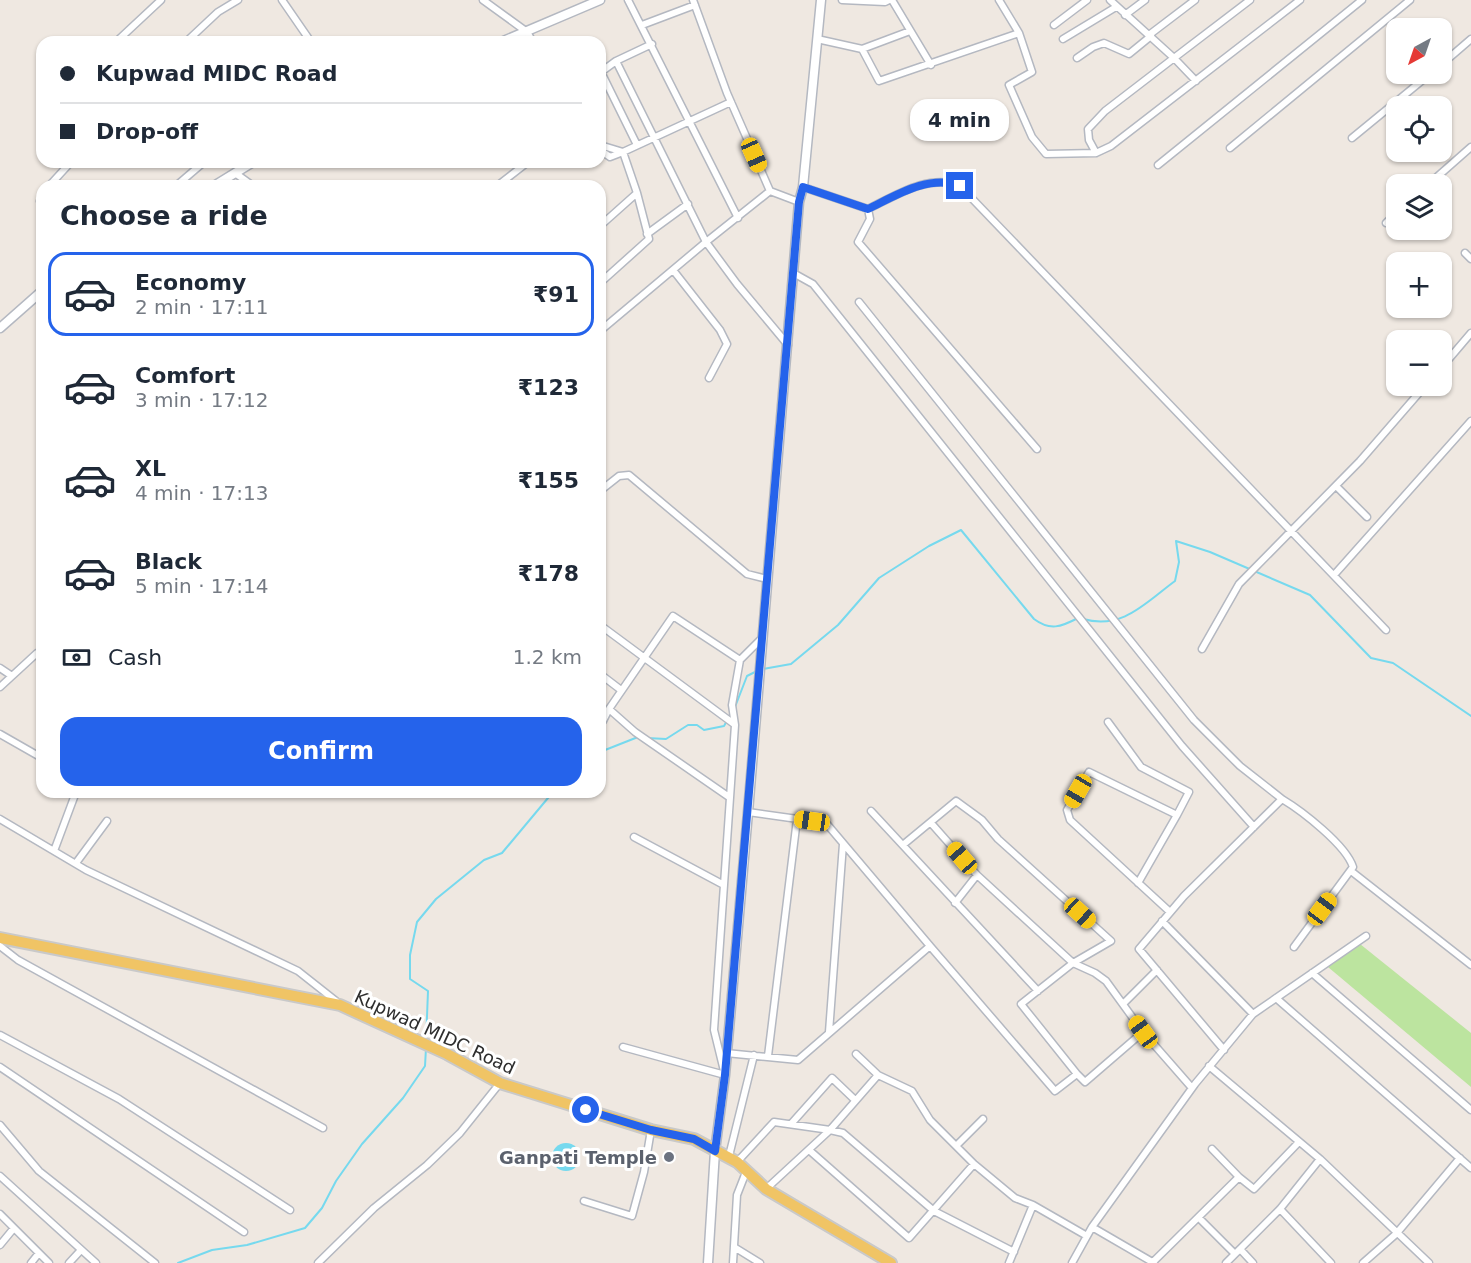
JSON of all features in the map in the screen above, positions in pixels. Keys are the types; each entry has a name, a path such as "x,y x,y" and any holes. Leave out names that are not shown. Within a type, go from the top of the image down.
{"main road":[{"name":"Kupwad MIDC Road","path":"0,938 340,1005 447,1054 500,1083 651,1130 694,1139 733,1159 766,1189 891,1263"}],"street":[{"path":"122,36 160,0"},
{"path":"192,36 218,12 238,0"},
{"path":"282,0 307,36"},
{"path":"483,0 528,32 530,36"},
{"path":"517,36 600,0"},
{"path":"628,0 738,218"},
{"path":"708,1263 715,1151 725,1075 795,274 799,202 803,187 821,0"},
{"path":"842,0 885,2 891,0 931,65"},
{"path":"999,0 1018,33 1032,72 1009,85 1032,137 1046,154 1096,153 1111,146 1300,0"},
{"path":"1054,25 1087,0"},
{"path":"1110,0 1150,35 1196,81"},
{"path":"1125,15 1145,0"},
{"path":"1077,58 1093,46 1104,43 1129,54 1195,0"},
{"path":"1096,153 1089,140 1089,129 1105,111 1250,0"},
{"path":"1158,165 1362,0"},
{"path":"1230,148 1410,0"},
{"path":"642,25 694,2 731,102 770,191 799,202"},
{"path":"1063,39 1116,7"},
{"path":"817,39 862,49 910,31"},
{"path":"862,49 879,81 931,65 1018,33"},
{"path":"1452,55 1471,39"},
{"path":"606,68 651,44"},
{"path":"616,61 706,242 737,284 788,345"},
{"path":"606,82 637,145"},
{"path":"1352,138 1418,84"},
{"path":"606,154 610,157 623,152 731,102"},
{"path":"606,147 623,152"},
{"path":"1440,174 1471,147"},
{"path":"606,278 649,239 623,152"},
{"path":"54,180 66,168"},
{"path":"183,180 197,168"},
{"path":"224,180 243,168"},
{"path":"505,180 520,168"},
{"path":"235,173 245,180"},
{"path":"803,187 868,209 914,187 940,183 960,186 1293,530 1386,630"},
{"path":"606,327 770,191"},
{"path":"606,221 637,193"},
{"path":"647,234 688,204"},
{"path":"868,209 870,219 858,242 1037,449"},
{"path":"1465,253 1471,260"},
{"path":"673,270 720,330 727,344 709,378"},
{"path":"795,274 813,284 1182,746 1254,827"},
{"path":"0,328 36,296"},
{"path":"859,302 1194,720 1240,766 1310,821 1350,858 1353,867 1351,871 1294,947"},
{"path":"1452,355 1471,333"},
{"path":"1202,649 1239,584 1336,486 1416,396"},
{"path":"1334,575 1471,421"},
{"path":"606,486 619,476 628,475 747,574 767,579"},
{"path":"1336,486 1367,517"},
{"path":"606,715 673,616 740,660"},
{"path":"606,628 735,725"},
{"path":"725,1075 714,1030 722,884 735,725 732,705 740,660 762,639"},
{"path":"0,687 36,655"},
{"path":"0,668 12,676"},
{"path":"606,679 621,690"},
{"path":"609,709 635,732 729,797"},
{"path":"1108,722 1141,767 1189,792 1138,882"},
{"path":"0,734 36,755"},
{"path":"1170,912 1070,820 1067,810 1089,772 1177,815"},
{"path":"54,851 74,798"},
{"path":"1224,1050 1139,949 1170,912 1282,799"},
{"path":"904,844 956,801 982,820 998,839 1111,940 1073,963 1021,1004 1085,1082 1143,1032"},
{"path":"871,811 1038,991"},
{"path":"748,812 826,823 1055,1091 1077,1074"},
{"path":"0,819 75,863 298,971 340,1005"},
{"path":"768,1056 797,819"},
{"path":"75,863 107,821"},
{"path":"931,823 977,875 1073,963 1106,981 1143,1032 1192,1088"},
{"path":"634,837 722,884"},
{"path":"829,1033 843,844"},
{"path":"1351,871 1471,965"},
{"path":"955,903 977,875"},
{"path":"1162,921 1253,1014"},
{"path":"1072,1263 1092,1227 1192,1088 1253,1014 1366,936"},
{"path":"0,946 28,965 322,1128"},
{"path":"726,1053 798,1060 930,946"},
{"path":"1123,1004 1157,970"},
{"path":"1312,973 1471,1110"},
{"path":"1276,998 1471,1168"},
{"path":"0,1035 119,1099 290,1210"},
{"path":"623,1047 725,1075"},
{"path":"856,1054 878,1075 912,1091 930,1120 974,1164 1015,1198 1034,1205 1087,1236"},
{"path":"733,1159 754,1055"},
{"path":"1209,1066 1298,1143 1320,1159 1429,1263"},
{"path":"0,1067 244,1232"},
{"path":"766,1189 831,1130 878,1075"},
{"path":"791,1124 832,1078 855,1100"},
{"path":"318,1263 374,1208 427,1165 457,1136 500,1083"},
{"path":"956,1146 983,1119"},
{"path":"733,1159 774,1122 843,1133 934,1211 1014,1252"},
{"path":"0,1125 39,1171 155,1263"},
{"path":"584,1201 632,1216 651,1130"},
{"path":"1212,1149 1254,1189 1298,1143"},
{"path":"809,1150 909,1238 974,1164"},
{"path":"1363,1263 1396,1234 1460,1158"},
{"path":"1226,1263 1280,1209 1320,1159"},
{"path":"733,1263 737,1195 746,1172"},
{"path":"0,1176 96,1263"},
{"path":"1092,1227 1152,1263 1239,1177"},
{"path":"1009,1263 1034,1205"},
{"path":"1280,1209 1331,1263"},
{"path":"0,1214 49,1263"},
{"path":"1199,1218 1253,1263"},
{"path":"0,1245 14,1228"},
{"path":"734,1246 760,1263"},
{"path":"69,1263 81,1250"},
{"path":"32,1263 39,1253"}],"green space":[{"path":"1360,944 1471,1033 1471,1087 1328,967"}],"water":[{"path":"566,1143 576,1147 580,1157 576,1167 566,1171 556,1167 552,1157 556,1147"}],"waterway":[{"path":"763,669 791,664 838,625 879,578 929,546 961,530 1034,619 1045,625 1056,626 1078,618"},
{"path":"1083,619 1110,621 1122,618 1143,606 1175,581 1179,562 1176,541 1210,552 1310,595 1371,658 1393,663 1471,716"},
{"path":"735,707 747,676 757,671"},
{"path":"647,738 666,739 688,725 697,725 704,730 724,726 732,712"},
{"path":"606,750 638,737"},
{"path":"426,1042 428,991 410,979 410,955 417,922 436,899 484,860 502,853 548,798"},
{"path":"178,1263 212,1250 247,1245 305,1228 322,1208 336,1181 362,1144 403,1098 425,1066 426,1048"}],"place":[{"name":"Ganpati Temple","path":"669,1157"}],"route":[{"path":"586,1110 651,1130 694,1139 715,1151 725,1075 763,619 795,274 799,202 803,187 868,209 914,187 940,183 953,183 960,186"}]}
